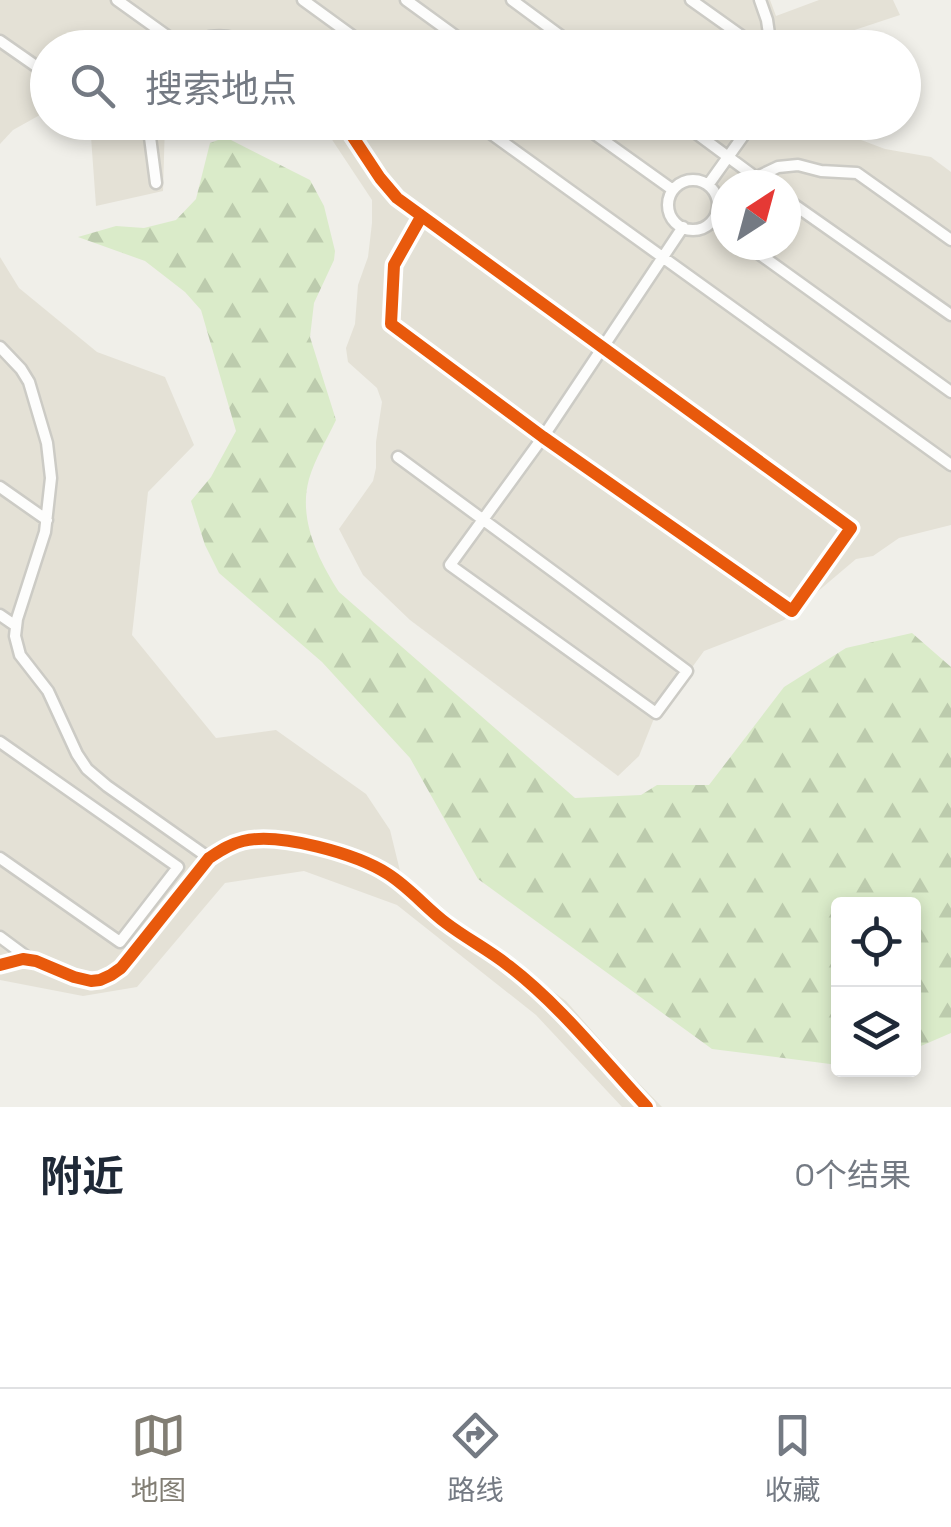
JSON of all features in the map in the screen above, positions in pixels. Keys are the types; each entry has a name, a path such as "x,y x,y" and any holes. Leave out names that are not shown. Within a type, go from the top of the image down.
{"street":[{"path":"117,0 156,30"},
{"path":"303,0 344,30"},
{"path":"406,0 447,30"},
{"path":"512,0 553,30"},
{"path":"691,0 733,30"},
{"path":"760,0 769,30"},
{"path":"0,40 30,62"},
{"path":"150,140 156,183"},
{"path":"355,140 390,190 421,216 851,528 792,611 543,437 391,324 394,265 421,216"},
{"path":"499,140 951,465"},
{"path":"603,140 672,190"},
{"path":"706,140 745,170"},
{"path":"708,186 740,140"},
{"path":"772,170 798,166 857,173 951,240"},
{"path":"711,190 699,181 689,180 672,190 668,199 671,218 683,228 696,230 711,222"},
{"path":"801,210 951,315"},
{"path":"398,457 483,519 687,670 656,714 450,564 483,519 543,437 683,228"},
{"path":"768,260 951,392"},
{"path":"0,347 29,382 47,443 51,478 38,560 16,626 20,655 48,692 87,769 209,858"},
{"path":"0,487 47,520"},
{"path":"0,615 16,626"},
{"path":"0,742 178,867 120,942 0,858"},
{"path":"0,965 32,960 74,977 100,980 121,968 209,858 226,847 267,838 337,851 385,872 444,921 510,966 584,1035 647,1107"},
{"path":"3,943 32,960"}],"shaded area":[{"path":"0,0 770,0 776,16 819,0 893,0 900,15 855,30 30,30 30,120 13,130 0,144"},
{"path":"91,140 164,140 163,191 96,206"},
{"path":"332,140 861,140 885,149 931,157 951,172 951,525 899,538 873,556 856,559 784,620 704,651 653,721 639,756 618,776 410,620 363,575 339,529 373,481 376,468 382,402 377,388 348,362 346,348 355,324 358,285 368,257 372,200"},
{"path":"0,257 19,288 97,352 165,377 194,445 148,492 132,635 216,738 276,730 366,794 390,830 400,871 458,921 566,1001 662,1107 622,1107 536,1015 397,905 304,871 225,883 137,987 83,996 0,980"}],"green space":[{"path":"231,140 310,180 324,206 335,251 314,303 310,337 336,420 312,472 306,509 312,538 324,566 339,592 575,798 641,795 657,785 709,785 784,687 846,648 912,633 951,667 951,1033 921,1046 921,897 831,897 831,1064 712,1049 478,879 410,758 322,662 219,573 191,501 211,477 236,431 201,310 185,292 145,261 78,237 116,226 144,228 176,220 196,199 210,143"}],"cycle path":[{"path":"355,140 397,198 851,528 792,611 543,437 391,324 394,265 421,217"},
{"path":"0,965 23,959 74,977 100,980 121,968 209,858 238,842 297,842 357,859 404,885 446,923 528,982 647,1107"}]}
